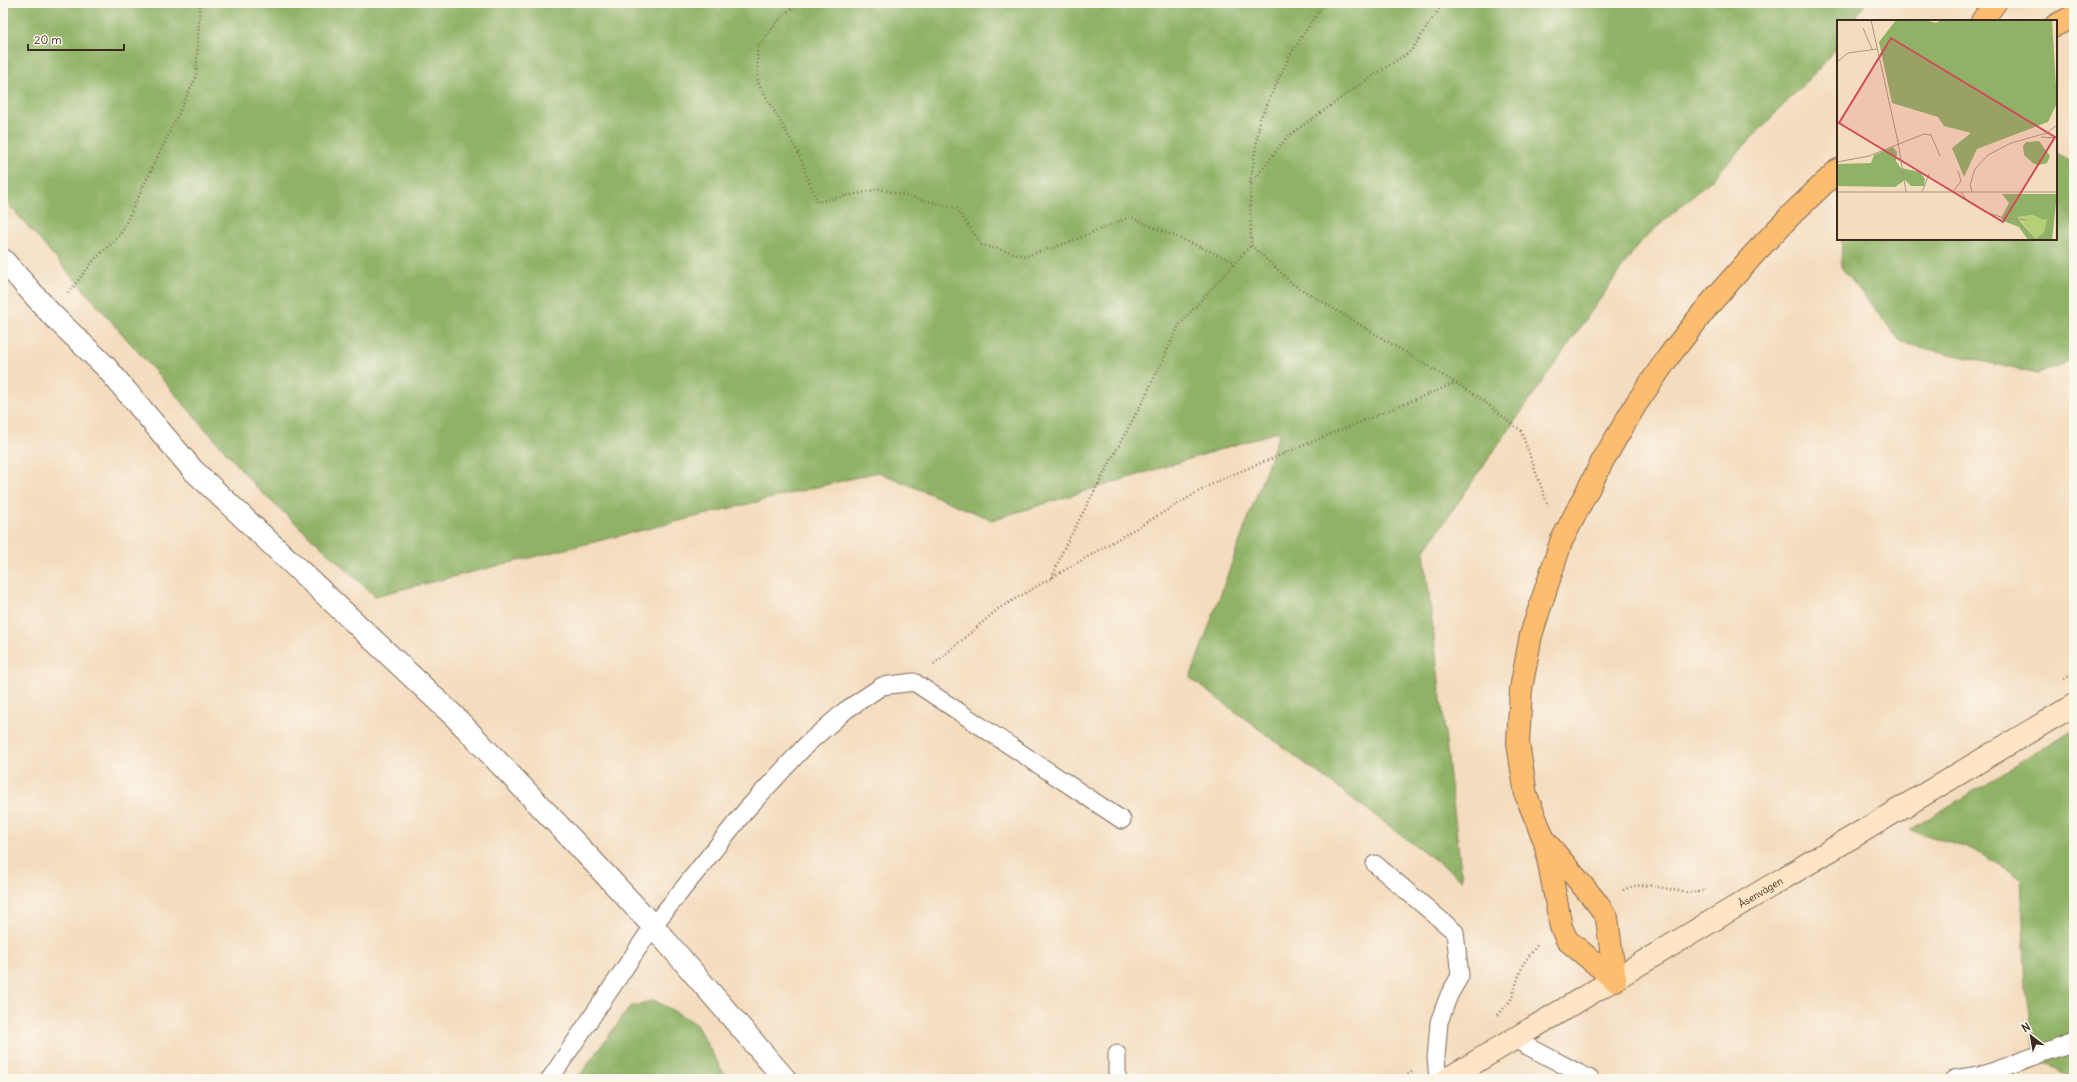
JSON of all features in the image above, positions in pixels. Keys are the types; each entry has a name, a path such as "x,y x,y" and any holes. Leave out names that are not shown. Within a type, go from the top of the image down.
{"highway":[{"path":"1983,20 1995,3"},
{"path":"2057,24 2074,16"},
{"path":"1615,980 1567,940 1561,928 1545,842 1526,795 1518,743 1521,689 1531,635 1561,542 1602,462 1636,404 1669,356 1708,306 1791,215 1837,171"},
{"path":"1545,842 1598,904 1607,918 1615,980"}],"street":[{"path":"3,260 51,314 105,366 193,470 455,717 653,926 785,1079"},
{"name":"Åsenvägen","path":"1447,1079 2074,705"}],"lane":[{"path":"550,1079 653,926 746,810 807,744 846,710 882,686 914,682 1122,820"},
{"path":"1375,864 1455,932 1460,976 1449,995 1439,1022 1436,1058 1438,1079"},
{"path":"1514,1039 1590,1079"},
{"path":"1954,1079 1985,1074 2074,1042"},
{"path":"1117,1054 1117,1079"}],"path":[{"path":"51,314 95,259 120,235 196,77 200,3"},
{"path":"802,3 785,13 757,47 758,83 799,154 817,202 879,189 956,208 982,245 1026,256 1067,244 1130,217 1235,262"},
{"path":"1052,578 1063,550 1146,395 1179,325 1251,245 1250,185 1260,119 1290,55 1324,3"},
{"path":"1250,185 1287,137 1362,83 1411,51 1443,3"},
{"path":"1251,245 1293,284 1476,396 1521,431 1561,542"},
{"path":"914,682 998,609 1217,481 1455,383"},
{"path":"2060,680 2074,672"},
{"path":"1598,904 1631,886 1655,885 1700,892 1713,888"},
{"path":"1496,1017 1511,1000 1523,964 1540,940 1561,928"},
{"path":"1401,1079 1436,1058"}],"green space":[{"path":"3,3 1866,3 1854,20 1837,20 1837,46 1828,59 1711,180 1640,242 1424,551 1462,880 1190,678 1280,431 992,520 878,472 375,596 260,491 3,198"},
{"path":"2057,154 2074,162 2074,359 2038,374 1902,343 1841,267 1842,240 2057,240"},
{"path":"2074,729 2074,1075 2068,1077 2036,1056 2026,988 2021,878 1974,850 1910,830"},
{"path":"654,1000 695,1023 727,1079 577,1079 630,1007"}]}
